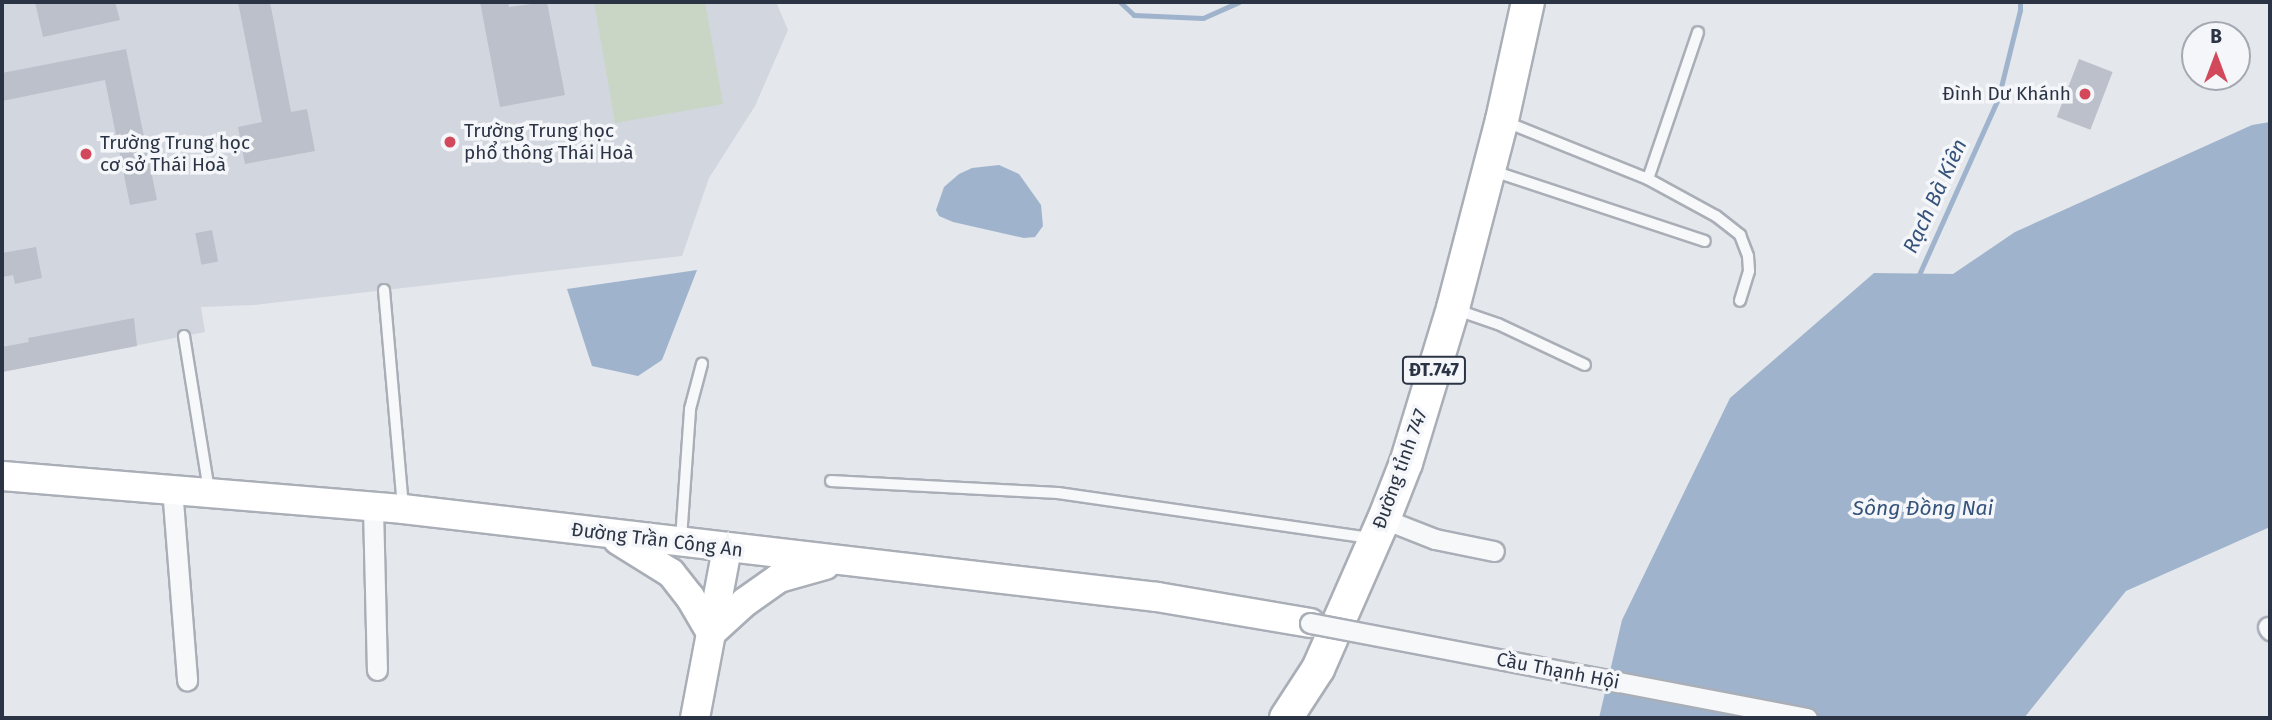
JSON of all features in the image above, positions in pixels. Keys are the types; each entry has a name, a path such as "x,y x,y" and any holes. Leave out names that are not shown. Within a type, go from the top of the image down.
{"main road":[{"name":"Đường tỉnh 747","path":"1286,718 1318,669 1406,463 1453,309 1502,121 1528,2"}],"street":[{"name":"Đường Trần Công An","path":"2,476 403,509 727,549 1157,597 1310,623"},
{"path":"172,488 187,680"},
{"path":"373,508 377,670"},
{"path":"1380,529 1494,551"},
{"path":"610,534 671,573 690,597 711,634"},
{"path":"695,718 727,549"},
{"path":"711,634 745,602 779,578 806,568 848,562"},
{"name":"Cầu Thạnh Hội","path":"1310,623 1807,718"}],"lane":[{"path":"1648,179 1698,32"},
{"path":"1502,121 1648,179 1716,216 1740,235 1748,256 1749,271 1740,301"},
{"path":"1489,170 1705,241"},
{"path":"384,290 403,509"},
{"path":"1453,309 1498,324 1585,365"},
{"path":"184,335 209,491"},
{"path":"681,543 690,409 702,364"},
{"path":"831,481 1058,493 1380,529"}],"shaded area":[{"name":"Trường Trung học phổ thông Thái Hoà","path":"2,2 776,2 788,30 755,106 709,178 682,256 253,305 201,307 205,332 2,372"}],"green space":[{"path":"594,2 705,2 723,104 615,123"}],"water":[{"name":"Sông Đồng Nai","path":"2270,122 2270,527 2126,591 2024,718 1599,718 1622,620 1730,398 1874,273 1953,274 2015,232 2252,125"},
{"path":"999,165 1019,174 1041,205 1043,226 1035,237 1024,238 953,222 939,216 936,210 944,187 959,174 972,168"},
{"path":"697,270 662,360 638,376 592,366 567,289"}],"building":[{"path":"35,2 115,2 120,20 43,37"},
{"path":"238,2 270,2 291,112 307,109 315,151 245,164 238,127 262,122"},
{"path":"480,2 508,2 509,7 547,2 565,95 500,107"},
{"path":"126,49 157,200 130,205 105,80 2,101 2,73"},
{"name":"Đình Dư Khánh","path":"2079,59 2113,72 2090,130 2057,117"},
{"path":"212,230 218,261 201,265 195,233"},
{"path":"36,247 42,278 15,284 13,275 2,277 2,253"},
{"path":"134,318 137,346 2,372 2,347 29,342 28,338"}],"waterway":[{"name":"Rạch Bà Kiên","path":"1120,2 1134,15 1203,18 1239,2"},
{"name":"Rạch Bà Kiên","path":"1917,279 1998,99 2020,2"}],"place":[{"name":"Đình Dư Khánh","path":"2085,94"},
{"name":"Trường Trung học phổ thông Thái Hoà","path":"450,142"},
{"name":"Trường Trung học cơ sở Thái Hoà","path":"86,154"}]}
